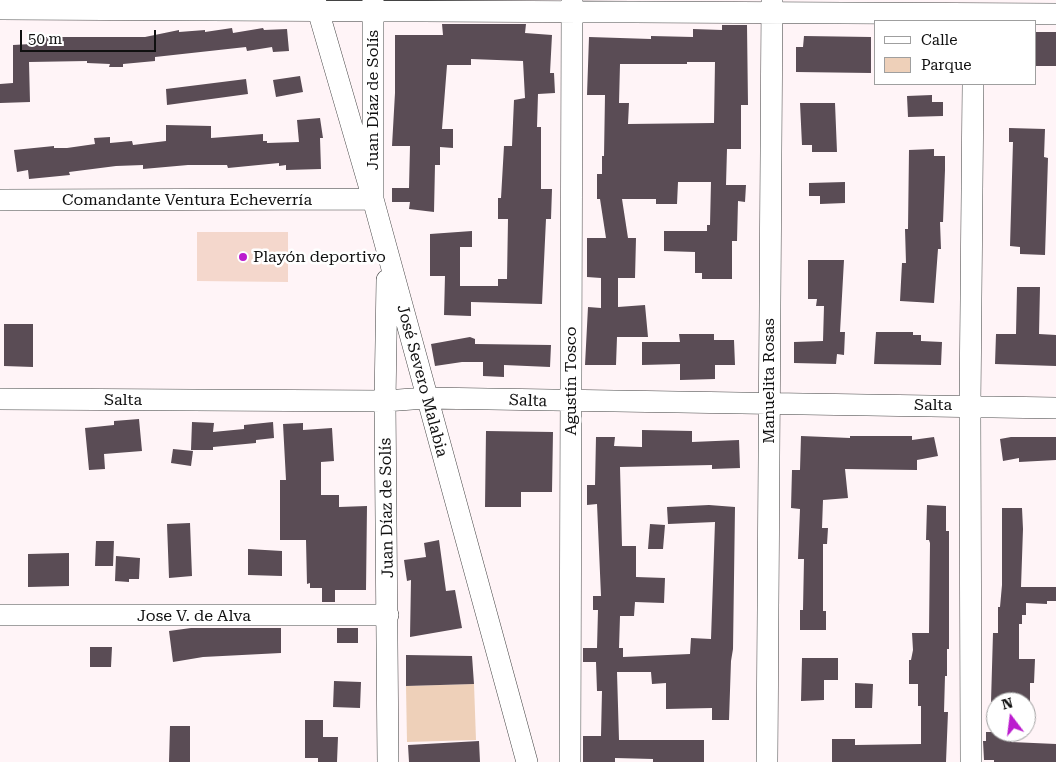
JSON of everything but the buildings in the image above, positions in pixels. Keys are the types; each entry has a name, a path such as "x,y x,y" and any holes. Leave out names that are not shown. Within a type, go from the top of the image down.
{"street":[{"path":"0,9 317,6 772,6 974,17 1056,14"},
{"name":"José Severo Malabia","path":"317,6 373,199 527,762"},
{"name":"Juan Díaz de Solís","path":"373,6 373,199"},
{"name":"Agustín Tosco","path":"570,762 572,6"},
{"name":"Manuelita Rosas","path":"767,762 772,6"},
{"path":"971,762 970,406 973,85"},
{"name":"Comandante Ventura Echeverría","path":"0,200 373,199"},
{"name":"Juan Díaz de Solís","path":"388,253 385,401 388,762"},
{"name":"Salta","path":"0,399 385,401 426,398 571,402 1056,408"},
{"name":"Jose V. de Alva","path":"0,615 388,615"}],"green space":[{"path":"474,684 476,740 407,742 406,686"}],"shaded area":[{"name":"Playón deportivo","path":"197,232 288,232 288,282 197,281"}],"place":[{"name":"Playón deportivo","path":"243,257"}]}
